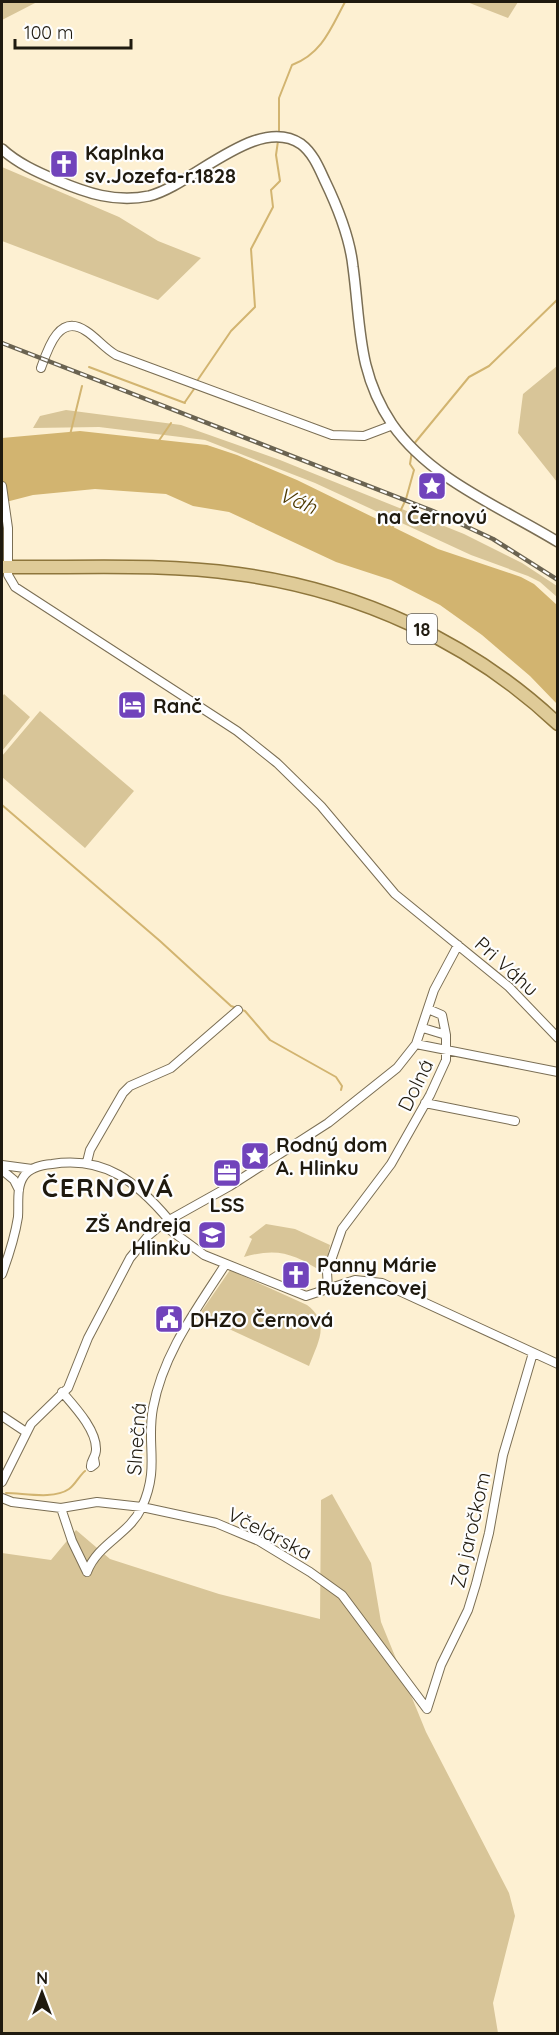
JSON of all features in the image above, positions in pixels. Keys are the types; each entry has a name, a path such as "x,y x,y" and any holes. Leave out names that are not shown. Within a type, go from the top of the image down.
{"main road":[{"name":"18","path":"4,567 210,571 264,578 310,588 370,607 432,634 513,685 558,724"}],"street":[{"path":"2,149 23,164 77,189 95,195 128,198 149,196 179,185 258,138 279,136 299,143 318,165 346,236 353,268 357,321 364,363 375,393 393,425 413,448 448,478 558,542"},
{"path":"41,368 59,330 74,326 87,332 116,355 332,435 364,436 393,425"},
{"path":"2,486 8,528 4,567"},
{"name":"Pri Váhu","path":"4,567 15,587 237,731 277,763 321,806 395,894 509,987 558,1038"},
{"path":"2,1482 26,1432 65,1390 88,1338 130,1258 148,1236 165,1222 230,1186 328,1124 397,1068 416,1044 434,990 459,945"},
{"path":"428,1009 442,1015 447,1051"},
{"path":"87,1162 90,1150 123,1093 130,1086 171,1068 222,1021 238,1010"},
{"path":"423,1028 446,1035"},
{"path":"416,1044 558,1072"},
{"name":"Dolná","path":"328,1290 327,1272 342,1229 391,1164 426,1103 446,1060 447,1051"},
{"path":"426,1103 515,1121"},
{"path":"2,1165 32,1168 71,1161 87,1162 111,1170 130,1182 165,1222 204,1255 225,1265 306,1296 355,1280 382,1282 558,1364"},
{"path":"2,1274 14,1237 19,1190 23,1177 32,1168"},
{"path":"2,1170 14,1180 19,1190"},
{"name":"Slnečná","path":"61,1508 72,1541 87,1572 92,1559 133,1523 142,1507 152,1479 152,1411 157,1388 180,1336 225,1265"},
{"name":"Za jaročkom","path":"427,1709 441,1665 468,1610 476,1584 489,1533 503,1455 533,1353"},
{"path":"65,1390 94,1439 96,1449 94,1458"},
{"path":"2,1416 26,1432"},
{"name":"Včelárska","path":"2,1498 12,1502 61,1508 97,1502 142,1507 216,1522 259,1541 310,1572 342,1595 427,1709"}],"shaded area":[{"path":"2,2 37,2 2,20"},
{"path":"467,2 518,2 508,18"},
{"path":"2,167 119,217 158,241 201,258 158,300 2,241"},
{"path":"557,366 557,482 518,433 523,394"},
{"path":"66,410 181,425 280,460 464,534 522,563 557,586 557,597 540,582 528,576 471,555 315,483 205,440 99,427 33,428 40,416"},
{"path":"4,694 30,717 2,751 2,697"},
{"path":"40,711 134,791 85,848 2,777 2,756"},
{"path":"266,1224 295,1229 330,1245 324,1273 286,1254 267,1253 244,1257 252,1239 249,1237"},
{"path":"230,1270 307,1305 314,1312 321,1326 319,1341 309,1366 199,1315"},
{"path":"332,1494 371,1563 381,1622 426,1732 509,1893 515,1916 493,2003 498,2033 2,2034 2,1553 51,1560 76,1530 110,1559 219,1594 320,1619 321,1500"}],"water":[{"name":"Váh","path":"80,431 207,445 237,455 297,480 438,549 521,577 534,584 557,605 557,704 530,676 482,635 440,605 391,580 336,562 229,512 193,506 166,494 95,489 33,495 2,503 2,438"}],"waterway":[{"path":"279,135 279,98 292,65 318,47 345,2"},
{"path":"197,381 231,331 255,307 251,249 273,207 271,190 280,181 276,155 278,141"},
{"path":"413,445 469,377 489,366 558,299"},
{"path":"89,367 185,403"},
{"path":"70,435 82,386"},
{"path":"185,402 194,389"},
{"path":"158,442 171,423"},
{"path":"392,529 406,499 414,470 410,464 412,451"},
{"path":"2,805 160,941 231,1006 245,1011 270,1040 336,1077 342,1086 341,1090"},
{"path":"6,1493 55,1494 71,1487 85,1471"}],"railway":[{"path":"2,343 433,511 493,539 558,580"}],"place":[{"name":"Kaplnka sv.Jozefa-r.1828","path":"64,164"},
{"name":"na Černovú","path":"432,486"},
{"name":"Ranč","path":"132,705"},
{"name":"Rodný dom A. Hlinku","path":"255,1156"},
{"name":"LSS","path":"227,1173"},
{"name":"ZŠ Andreja Hlinku","path":"212,1235"},
{"name":"Panny Márie Ružencovej","path":"296,1275"},
{"name":"DHZO Černová","path":"169,1319"}],"district":[{"name":"ČERNOVÁ","path":"108,1187"}]}
